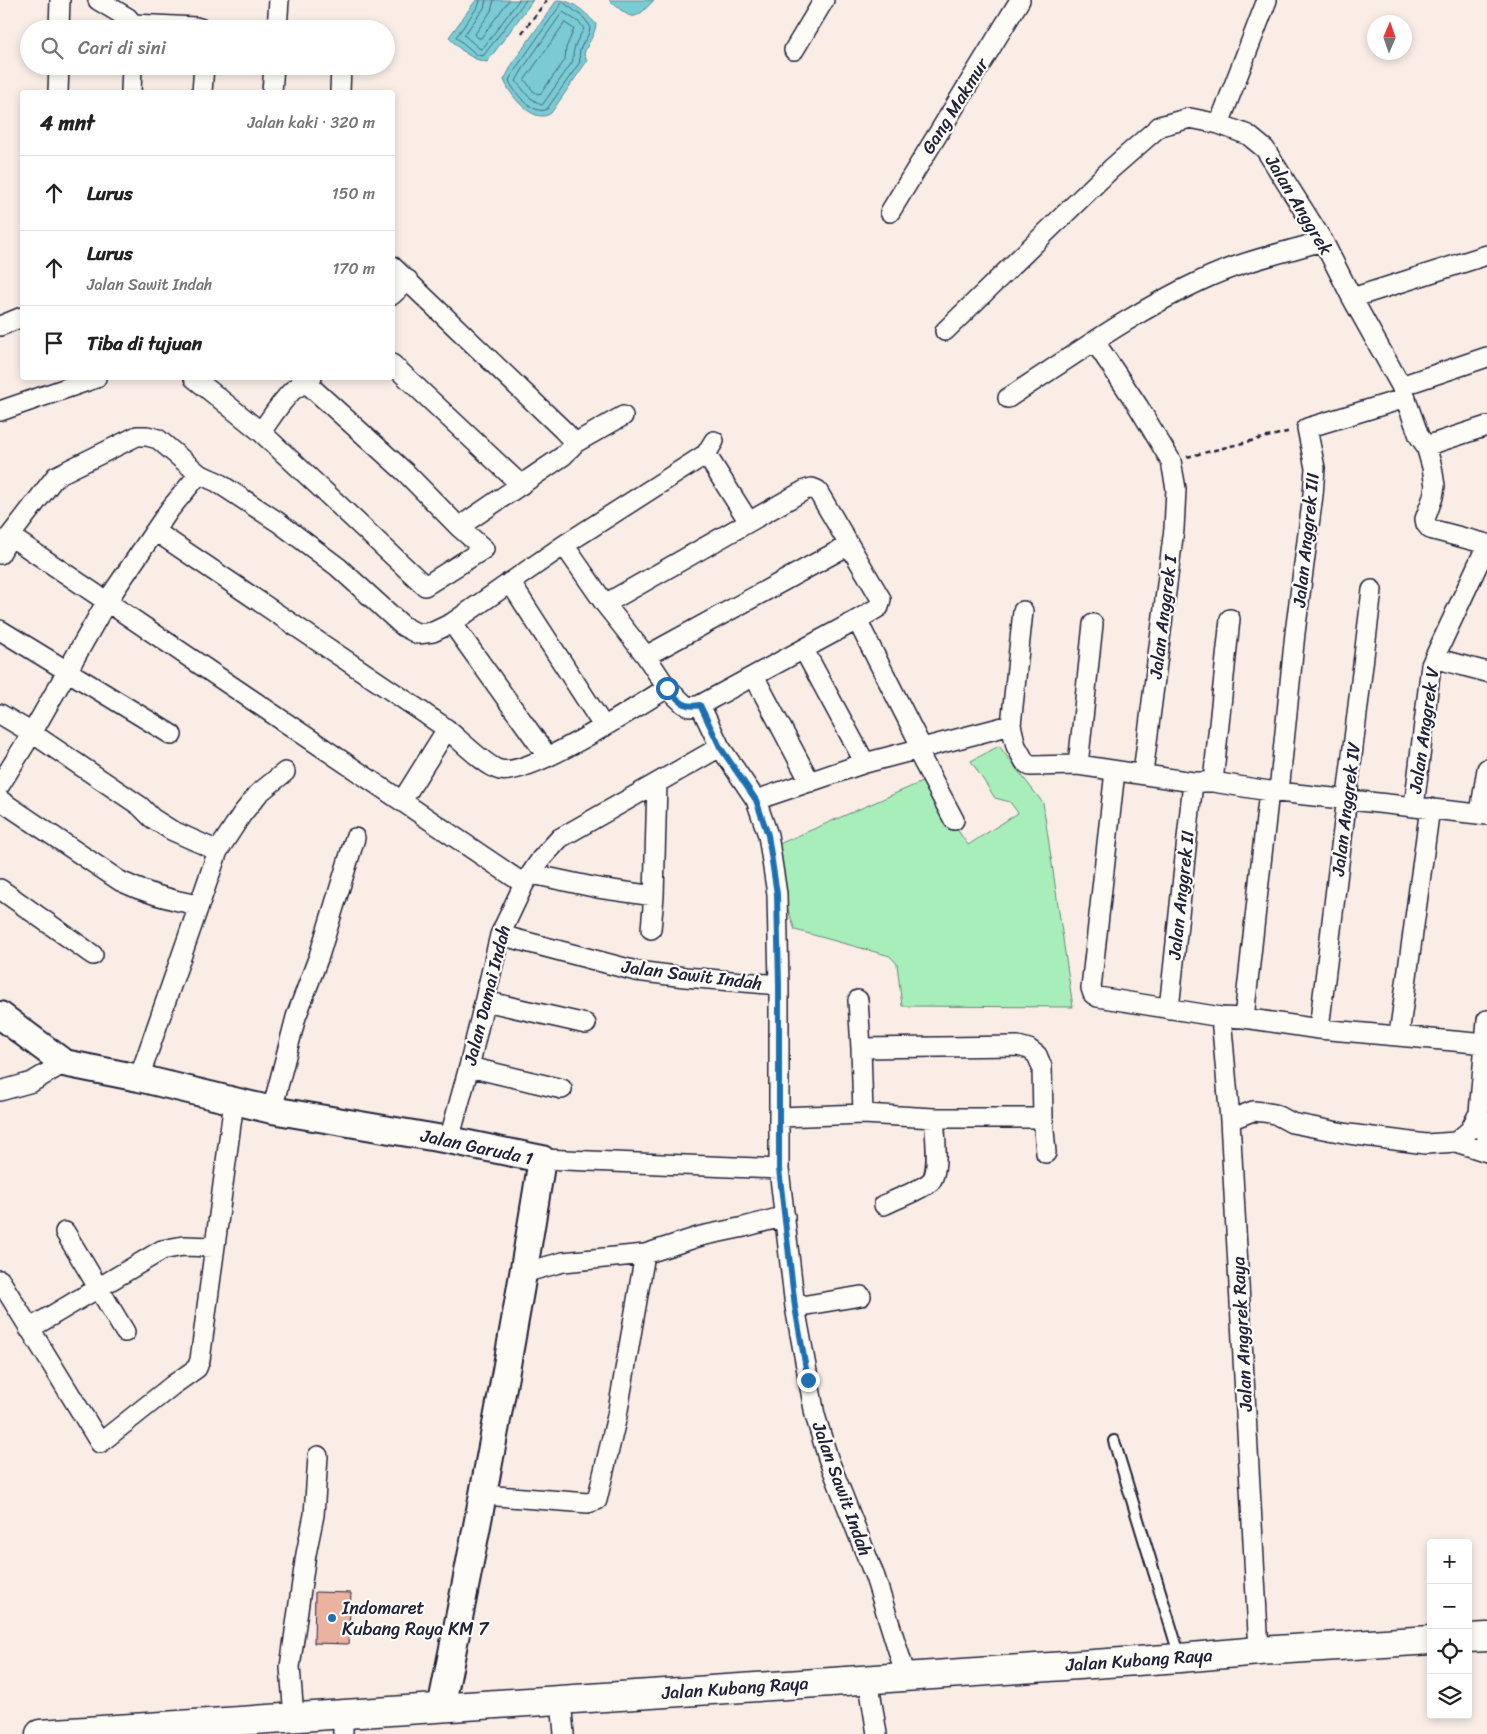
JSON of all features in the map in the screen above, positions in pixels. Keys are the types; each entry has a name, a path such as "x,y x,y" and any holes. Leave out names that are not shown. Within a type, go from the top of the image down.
{"highway":[{"path":"1472,1638 1487,1637"},
{"name":"Jalan Kubang Raya","path":"40,1734 294,1717 343,1724 441,1708 1427,1640"}],"street":[{"path":"59,20 60,0"},
{"path":"98,0 129,20"},
{"path":"278,20 279,0"},
{"path":"794,50 824,0"},
{"name":"Gang Makmur","path":"890,212 1020,0"},
{"path":"1219,124 1267,0"},
{"path":"58,90 59,75"},
{"path":"131,90 132,75"},
{"path":"202,90 203,75"},
{"path":"272,90 273,75"},
{"path":"340,90 341,75"},
{"name":"Jalan Anggrek","path":"945,331 1111,169 1160,126 1190,118 1219,124 1248,135 1265,149 1323,241 1404,392 1419,436 1426,446 1434,486 1433,497 1425,519 1426,524 1430,529 1487,544"},
{"path":"1008,398 1157,303 1201,280 1244,263 1323,241"},
{"path":"1352,298 1487,254"},
{"path":"395,269 575,443"},
{"path":"395,292 408,280"},
{"path":"0,326 20,318"},
{"path":"1095,342 1138,406 1171,461"},
{"path":"1307,428 1404,392 1487,357"},
{"path":"395,367 521,485"},
{"path":"0,411 90,380"},
{"path":"196,380 261,432 425,586 484,549 308,380"},
{"path":"261,432 281,403 306,380"},
{"path":"459,527 563,456 575,443 623,416"},
{"path":"1426,446 1487,426"},
{"name":"Jalan Anggrek III","path":"1244,1018 1313,495 1315,468 1307,428"},
{"path":"0,554 10,536 56,476 137,436 158,439 199,474 217,482 278,522 331,562 403,626 418,634 433,632 452,623 710,447 749,522"},
{"name":"Jalan Anggrek I","path":"1143,773 1174,529 1176,489 1171,461"},
{"path":"0,785 32,733 66,670 107,601 170,508 199,474"},
{"path":"564,545 604,604 646,656 667,688 684,704 690,707 700,705 804,650 879,607 881,599 818,490 812,488 805,490 604,604"},
{"path":"154,532 448,730 468,748 498,770 510,771 548,757 604,727 667,688"},
{"path":"10,536 402,801 528,879 654,896"},
{"name":"Jalan Anggrek V","path":"1399,1035 1422,807 1431,665 1487,544"},
{"path":"646,656 849,545"},
{"path":"510,582 604,727"},
{"name":"Jalan Anggrek IV","path":"1319,1029 1372,590"},
{"path":"1022,611 1003,727 1030,766 1078,765 1143,773 1193,782 1213,782 1274,792 1484,814 1487,769"},
{"path":"1213,782 1230,619"},
{"path":"857,620 954,820"},
{"path":"452,623 548,757"},
{"path":"1078,765 1093,624"},
{"path":"0,630 172,734"},
{"path":"804,650 865,763"},
{"path":"1434,658 1487,672"},
{"path":"754,676 810,782"},
{"path":"700,705 720,747 756,800 768,835 777,894 779,985"},
{"path":"0,714 32,733 140,806 152,818 171,830 218,851"},
{"path":"756,800 865,763 1003,727"},
{"path":"402,801 448,730"},
{"name":"Jalan Damai Indah","path":"449,1140 469,1067 500,935 528,879 541,859 560,838 720,747"},
{"path":"1115,770 1091,988 1093,994 1098,997 1221,1017 1244,1018 1319,1029 1486,1044"},
{"path":"139,1078 218,851 242,814 259,793 284,772"},
{"name":"Jalan Anggrek II","path":"1169,1009 1193,782"},
{"path":"651,930 658,783"},
{"path":"0,800 120,881 140,891 164,899 198,905"},
{"path":"272,1110 296,1017 319,956 355,838"},
{"path":"0,889 93,955"},
{"name":"Jalan Sawit Indah","path":"500,935 636,971 779,985 779,1169 795,1307 817,1423 834,1476 875,1577 906,1676"},
{"path":"858,1000 863,1114"},
{"path":"485,1001 586,1024"},
{"name":"Jalan Garuda 1","path":"0,1015 64,1063 139,1078 272,1110 449,1140 542,1159 484,1495 441,1708"},
{"name":"Jalan Anggrek Raya","path":"1221,1017 1230,1120 1259,1651"},
{"path":"1456,1142 1470,1130 1479,1113 1487,1020"},
{"path":"861,1048 1018,1046 1029,1049 1037,1055 1042,1067 1046,1154"},
{"path":"0,1090 32,1082 64,1063"},
{"path":"469,1067 562,1089"},
{"path":"0,1280 100,1443 197,1368 200,1360 234,1101"},
{"path":"1230,1120 1253,1111 1263,1112 1275,1114 1292,1123 1349,1134 1426,1144 1456,1142 1487,1152"},
{"path":"1479,1113 1487,1137"},
{"path":"779,1117 863,1114 934,1118 1043,1118"},
{"path":"884,1204 923,1186 933,1179 935,1167 934,1118"},
{"path":"542,1159 779,1169"},
{"path":"523,1273 563,1262 645,1254 701,1236 785,1216"},
{"path":"65,1232 125,1332"},
{"path":"29,1329 162,1250 183,1246 214,1247"},
{"path":"484,1495 588,1503 597,1500 617,1416 645,1254"},
{"path":"795,1307 861,1296"},
{"path":"294,1717 290,1667 306,1554 313,1526 318,1456"},
{"path":"868,1678 877,1734"},
{"path":"561,1700 564,1734"}],"lane":[{"path":"1114,1441 1180,1658"}],"path":[{"path":"522,33 547,0"},
{"path":"1171,461 1307,428"}],"green space":[{"path":"999,746 1043,803 1073,1007 902,1006 897,964 890,956 795,930 785,901 779,844 924,781 968,845 1018,813 1010,802 995,798 971,761"}],"water":[{"path":"476,0 533,0 487,62 476,59 466,53 449,37"},
{"path":"557,0 568,2 579,8 596,24 593,36 584,54 587,61 551,113 544,116 537,115 523,107 511,93 504,80 514,61"},
{"path":"609,0 654,0 641,13 632,16"}],"building":[{"name":"Indomaret Kubang Raya KM 7","path":"315,1592 351,1593 348,1644 314,1643"}],"place":[{"name":"Indomaret Kubang Raya KM 7","path":"332,1618"}],"route":[{"path":"667,688 684,704 690,707 700,705 720,747 756,800 768,835 777,894 779,1169 795,1307 808,1380"}]}
